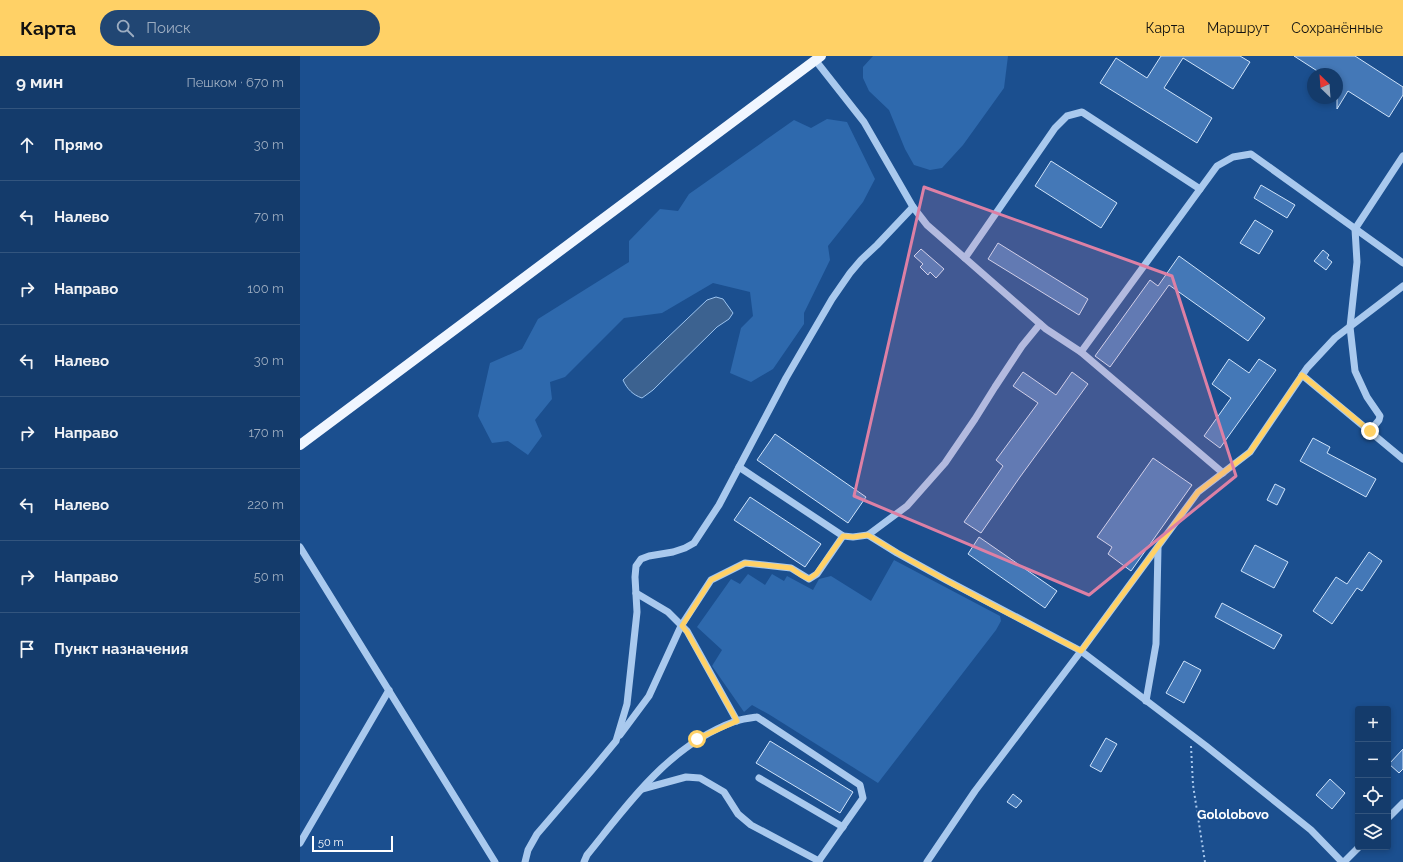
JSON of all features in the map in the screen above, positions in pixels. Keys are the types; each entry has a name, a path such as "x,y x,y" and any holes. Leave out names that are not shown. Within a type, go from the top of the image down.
{"main road":[{"path":"300,445 818,58"}],"street":[{"path":"818,58 864,122 913,207 927,225 1040,324 1081,352 1224,473"},
{"path":"965,258 1055,128 1067,116 1082,112 1200,189"},
{"path":"1081,352 1217,166 1233,157 1250,154 1403,262"},
{"path":"1370,431 1379,420 1380,416 1367,397 1356,372 1350,327 1357,262 1356,229 1403,156"},
{"path":"616,741 627,704 637,612 635,577 636,566 641,559 649,556 673,552 694,543 719,505 786,378 832,299 861,260 913,207"},
{"path":"927,862 975,791 1081,651 1198,492 1250,452 1307,368 1335,338 1403,286"},
{"path":"739,467 843,536 853,537 868,535 907,506 945,462 976,419 1022,346 1040,324"},
{"path":"1302,375 1403,459"},
{"path":"868,535 946,580 1081,651 1191,734 1311,830 1343,862 1356,850"},
{"path":"525,862 528,850 537,834 616,741 649,696 682,626 711,580 745,563 791,568 809,579 816,574 843,536"},
{"path":"300,546 495,862"},
{"path":"1146,700 1156,644 1158,547"},
{"path":"636,593 668,612 687,632 737,721"},
{"path":"300,843 389,690"},
{"path":"584,862 587,855 639,790 669,761 697,739 737,721 757,717 860,785 863,798 818,862 751,825 738,814 724,792 700,778 686,777 639,790"},
{"path":"759,778 843,827"},
{"path":"1391,815 1403,803"}],"path":[{"path":"1191,734 1193,786 1205,862"}],"highlighted area":[{"path":"924,187 1172,276 1236,476 1089,595 854,496"}],"shaded area":[{"path":"873,56 1008,56 1004,88 963,145 942,168 930,170 914,165 905,149 889,110 869,91 863,78 863,67"},
{"path":"827,119 847,122 875,179 863,202 828,246 830,260 804,313 804,324 773,369 751,382 730,373 741,328 753,316 750,292 713,283 662,313 624,318 565,377 550,382 552,399 535,420 542,436 528,455 508,441 492,443 478,416 490,363 522,349 538,319 629,262 629,241 660,209 678,211 689,194 794,120 811,128"},
{"path":"716,297 723,299 733,313 729,319 717,327 653,390 642,398 631,391 623,380 707,300"},
{"path":"894,560 1000,616 1001,621 996,630 878,783 752,705 744,712 712,666 722,650 697,627 731,579 740,584 748,574 765,585 772,574 784,581 787,576 813,590 819,579 831,576 871,601"}],"building":[{"path":"1161,56 1240,56 1250,62 1233,89 1183,58 1164,88 1212,118 1197,143 1100,83 1116,58 1147,78"},
{"path":"1294,56 1355,56 1403,87 1403,95 1389,117 1348,91 1343,99 1343,68 1313,68"},
{"path":"1051,161 1117,203 1101,228 1035,186"},
{"path":"1261,185 1295,205 1287,218 1254,198"},
{"path":"1255,220 1273,231 1259,254 1240,243"},
{"path":"998,243 1088,299 1079,315 988,259"},
{"path":"921,249 944,269 936,278 930,272 928,275 920,267 923,264 914,256"},
{"path":"1323,250 1329,255 1327,258 1332,262 1326,270 1314,261"},
{"path":"1179,256 1265,318 1248,341 1169,285 1110,367 1095,356 1150,280 1158,286"},
{"path":"1229,359 1249,373 1259,359 1276,370 1220,448 1204,436 1231,398 1212,384"},
{"path":"1023,372 1056,395 1072,372 1088,384 981,533 964,522 1003,466 996,460 1038,403 1013,386"},
{"path":"775,434 866,497 848,523 757,460"},
{"path":"1313,438 1330,447 1327,453 1376,479 1366,497 1300,461"},
{"path":"1153,458 1192,485 1131,571 1108,554 1112,547 1097,537"},
{"path":"1275,484 1285,489 1277,505 1267,500"},
{"path":"750,497 821,544 805,567 734,520"},
{"path":"979,537 1057,591 1045,608 968,554"},
{"path":"1255,545 1288,562 1274,588 1241,571"},
{"path":"1369,552 1382,561 1362,591 1357,588 1332,624 1313,611 1336,577 1347,584"},
{"path":"1222,603 1282,635 1274,649 1215,617"},
{"path":"1184,661 1201,670 1184,703 1166,693"},
{"path":"1106,738 1117,744 1101,772 1090,766"},
{"path":"770,741 853,792 840,813 756,763"},
{"path":"1403,749 1403,769 1399,773 1391,766 1391,762"},
{"path":"1330,779 1345,793 1332,809 1316,795"},
{"path":"1013,794 1022,801 1016,808 1007,802"}],"district":[{"name":"Gololobovo","path":"1233,814"}],"route":[{"path":"697,739 737,721 698,651 682,626 711,580 745,563 791,568 809,579 816,574 843,536 853,537 868,535 946,580 1081,651 1198,492 1250,452 1302,375 1370,431"}]}
